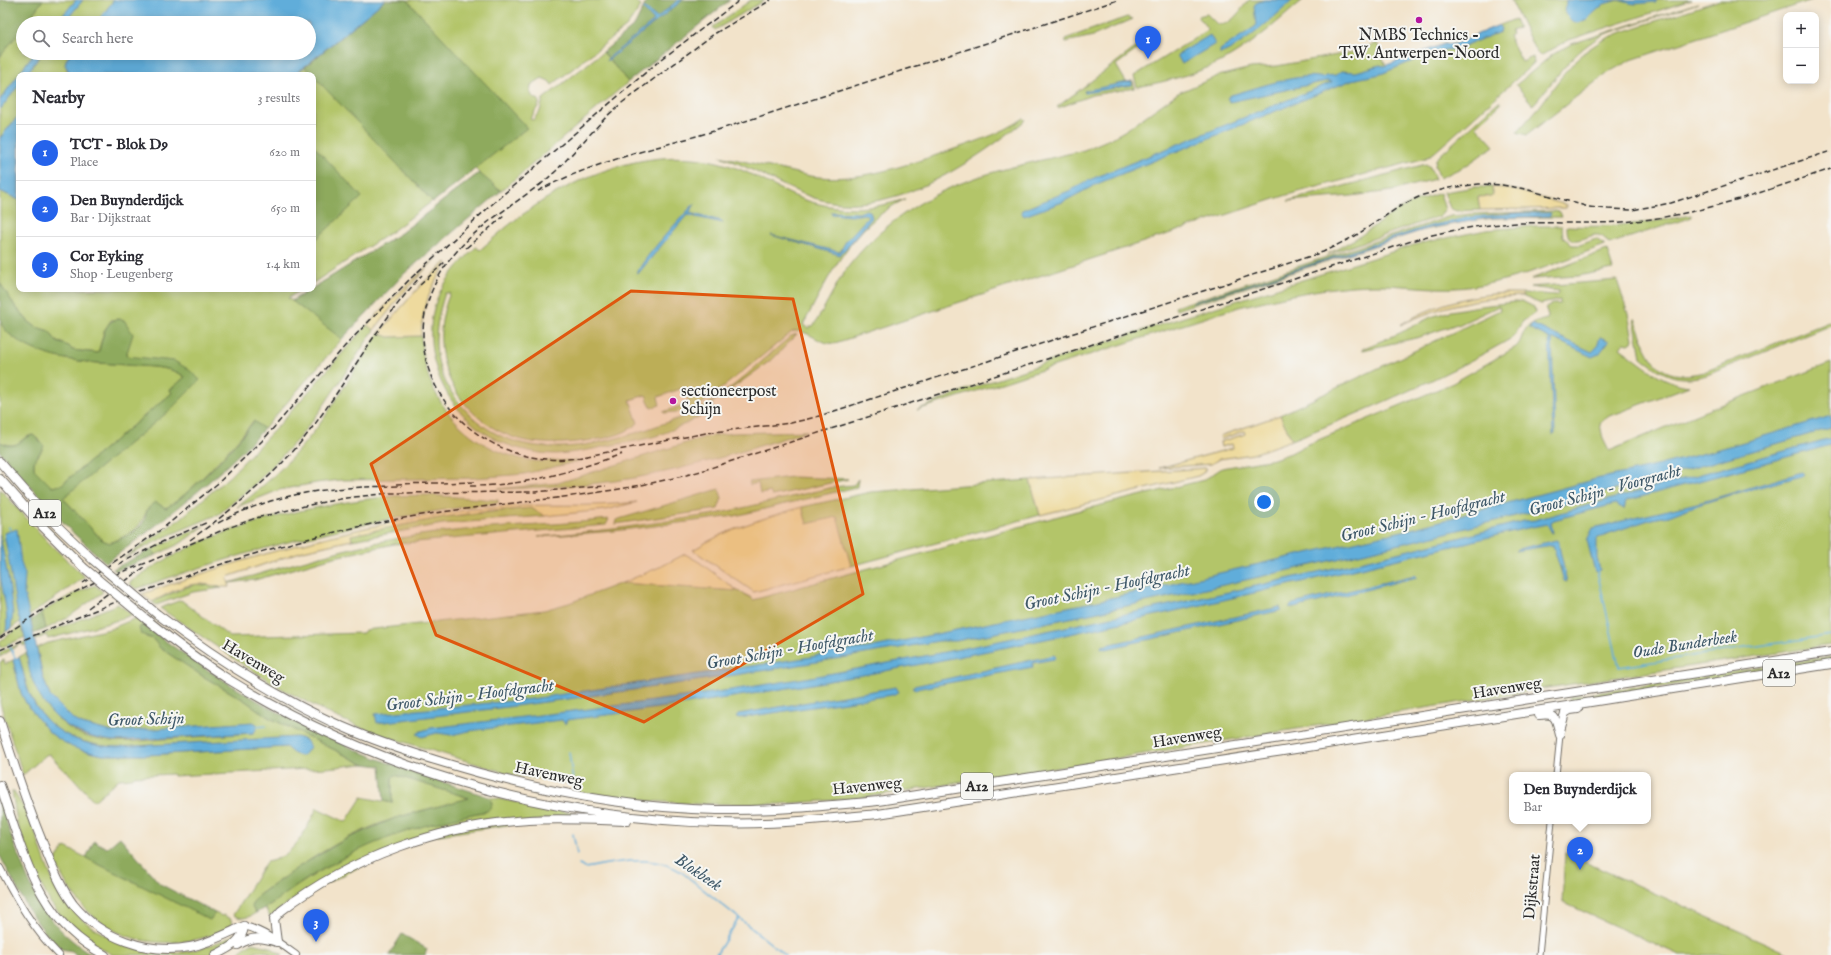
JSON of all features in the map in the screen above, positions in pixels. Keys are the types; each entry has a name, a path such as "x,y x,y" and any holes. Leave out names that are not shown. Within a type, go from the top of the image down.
{"highway":[{"name":"Havenweg","path":"0,462 49,518 93,560 157,614 234,668 295,703 354,732 418,755 490,777 568,795 635,804 715,810 815,807 878,801 1831,652"},
{"name":"Havenweg","path":"0,479 41,525 84,567 146,619 228,679 281,708 348,742 412,767 486,790 566,808 635,818 719,824 812,820 878,814 1408,730 1680,689 1831,664"},
{"path":"1560,735 1563,717 1570,710 1634,700 1680,689"},
{"path":"1408,730 1454,728 1548,714 1556,719 1560,735"},
{"path":"0,721 18,776 54,871 74,904 94,924 105,932 123,940 142,946 164,949 189,948 203,944 244,926"},
{"path":"0,785 31,872 45,902 56,918 70,931 89,946 105,955"},
{"path":"277,942 274,932 274,919 292,903 337,875 364,861 388,850 441,834 470,828 528,820 569,819 719,824"},
{"path":"215,955 239,940 244,926"},
{"path":"223,955 249,939 261,937 277,942"}],"main road":[{"path":"0,868 30,920 59,955"},
{"path":"244,926 251,928 277,942 296,955"}],"street":[{"path":"1556,772 1560,735"},
{"name":"Dijkstraat","path":"1539,955 1552,824"}],"highlighted area":[{"path":"631,291 793,299 863,594 644,722 436,635 371,464"}],"green space":[{"path":"0,0 76,0 62,16 16,16 16,60 29,60 20,72 16,72 16,78 0,100"},
{"path":"0,0 43,0 31,16 16,16 16,36 0,57"},
{"path":"83,0 114,0 101,16 70,16"},
{"path":"385,0 407,0 527,128 433,202 316,79 316,72 310,72 305,67 313,60 316,60 316,58"},
{"path":"391,0 635,0 641,6 627,26 552,85 549,81 542,78 531,85 530,92 533,97 539,100 539,105 530,119 533,120 540,111 543,99 603,52 628,82 501,191 491,183 334,333 342,339 264,429 253,421 211,469 173,504 165,508 147,509 141,522 133,531 109,543 102,540 63,498 200,380 181,371 122,360 124,320 111,320 104,331 98,353 72,350 63,343 57,342 49,331 36,327 28,321 15,306 0,283 0,191 16,199 16,292 297,292 288,298 292,301 306,292 316,292 316,286 401,233 479,173 475,169 394,230 316,281 316,72 298,72 305,67 308,69"},
{"path":"647,0 730,0 628,82 603,52 635,25"},
{"path":"751,0 765,0 715,30 713,27"},
{"path":"1249,0 1303,0 1259,37 1240,51 1219,63 1185,76 1137,87 1134,76 1208,30 1198,16 1207,14 1217,24 1227,23"},
{"path":"1511,0 1691,0 1569,40 1540,56 1536,52"},
{"path":"1720,0 1812,0 1631,60 1607,73 1527,135 1517,132 1540,106 1575,61 1601,41 1622,32"},
{"path":"1698,3 1605,34 1593,41 1574,57 1533,105 1516,85 1552,55 1571,44"},
{"path":"1127,17 1133,19 1093,36 1066,42 1065,39"},
{"path":"1515,19 1519,28 1511,31 1512,34 1509,36 1522,62 1533,57 1534,63 1435,152 1426,158 1287,195 835,343 824,342 803,332 792,332 703,403 687,411 663,412 689,403 683,388 658,397 660,405 651,408 646,395 630,400 638,423 626,431 613,436 568,443 526,441 496,429 477,416 462,400 451,381 443,361 441,339 443,316 450,293 445,293 437,324 436,338 439,366 444,380 452,393 462,406 481,424 502,437 525,444 548,447 597,443 645,430 688,415 725,392 791,336 797,334 774,358 712,403 714,408 687,423 659,435 564,453 548,454 520,449 501,442 468,420 455,406 437,371 431,343 433,313 440,292 461,262 476,247 480,250 516,219 550,196 597,173 622,165 648,160 673,157 699,159 724,164 749,173 790,194 818,204 847,208 861,208 905,199 886,210 870,223 844,253 803,325 808,328 814,325 848,267 886,227 917,205 950,188 995,172 1084,150 1112,138 1126,130 1178,93 1218,76 1251,68 1277,66 1353,52 1377,43 1386,66 1444,44 1454,44"},
{"path":"1147,39 1149,41 1116,65 1126,82 1133,81 1135,88 1092,95 1058,108 1057,107"},
{"path":"37,60 66,60 68,72 28,72"},
{"path":"16,88 16,119 0,138 0,107"},
{"path":"1499,101 1501,104 1476,126 1494,146 1467,165 1440,178 1435,166 1436,159"},
{"path":"1024,118 1026,120 1004,137 954,170 927,184 899,195 871,202 842,203 814,198 720,156 810,176 827,178 861,175 894,168 975,142 995,134"},
{"path":"316,148 362,197 316,239"},
{"path":"1426,164 1430,167 1435,179 1392,191 1288,201"},
{"path":"479,173 501,191 405,273 342,339 292,301 306,292 316,292 316,286 401,233"},
{"path":"1476,187 1492,187 1493,196 1478,197 1480,210 1456,211 1450,208 1444,192"},
{"path":"1440,193 1445,210 1440,216 1328,254 1360,236 1396,211 1414,202"},
{"path":"1553,211 1560,212 1562,217 1495,218 1469,221 1420,231 1176,310 1175,307 1451,216"},
{"path":"1691,215 1692,217 1609,244 1605,238 1596,235 1583,239 1572,240 1568,236 1567,232 1567,226 1629,224"},
{"path":"1535,226 1562,226 1563,237 1572,245 1580,245 1596,239 1605,245 1525,274 1475,286 1462,288 1384,285 1338,287 1272,299 1239,307 917,410 965,390 1140,331 1417,244 1486,230"},
{"path":"1607,250 1613,269 1578,276 1531,279"},
{"path":"1617,280 1628,314 1633,339 1632,342 1629,344 1624,343 1620,348 1661,377 1689,386 1605,418 1600,424 1603,439 1609,451 1700,413 1831,363 1831,645 1572,684 1070,766 852,799 779,804 695,804 649,801 575,792 574,784 513,775 374,733 336,717 284,690 242,664 160,608 181,600 230,637 363,633 365,630 544,610 569,603 622,583 738,591 752,598 753,600 1077,511 1204,480 1222,468 1274,459 1291,453 1304,446 1453,383 1516,347 1528,326 1547,319 1546,308 1552,304 1560,304 1560,300 1541,304 1522,296 1523,293 1558,295 1559,291 1530,287"},
{"path":"0,283 15,306 28,321 36,327 49,331 57,342 69,346 72,350 98,353 105,329 108,325 117,319 124,320 133,334 126,356 174,361 188,369 200,380 169,411 63,498 102,540 110,543 135,530 144,521 148,508 155,502 166,508 177,501 213,468 254,421 264,429 227,466 188,500 106,563 71,531 17,472 0,452 0,442 15,445 33,435 44,446 34,462 34,469 52,487 61,485 172,393 170,390 185,377 174,371 163,368 77,361 33,349 14,338 2,326"},
{"path":"1522,301 1534,307 1535,313 1522,322 1512,338 1458,367 1404,393 1292,440 1280,415 1500,310 1499,306 1458,325 1457,324 1420,337 1362,349 1400,333 1431,317 1451,311"},
{"path":"1635,318 1645,345 1656,364 1675,374 1688,375 1704,372 1831,321 1831,325 1707,375 1679,378 1656,369 1641,357"},
{"path":"0,322 10,335 26,345 56,357 89,362 163,368 174,371 185,377 170,390 172,393 61,485 52,487 34,469 34,462 42,450 41,442 33,435 15,445 0,442"},
{"path":"367,325 374,330 320,411 298,439 256,483 219,514 165,537 124,558 180,519 230,476 280,424"},
{"path":"379,333 389,337 421,336 424,360 431,382 441,402 454,420 471,435 490,447 511,456 535,461 580,461 524,474 475,478 341,480 316,483 279,490 237,507 273,477 295,455 315,431"},
{"path":"807,431 743,451 656,474 617,481 549,487 498,489 558,483 705,437 733,433"},
{"path":"792,477 848,479 772,496 770,492 760,494 758,483 750,485 749,482"},
{"path":"858,479 857,487 735,516 614,531 538,537 613,529 716,514 834,487 854,485"},
{"path":"1030,480 1040,515 851,566 837,517 807,524 802,507 871,492"},
{"path":"0,489 49,543 85,577 0,636"},
{"path":"719,489 722,498 718,509 615,524 616,520"},
{"path":"427,495 498,500 498,503 405,516 359,525 270,547 136,589 129,583 186,549 247,525 279,516 343,503 388,496"},
{"path":"531,508 545,516 443,524 352,540 350,535 444,517"},
{"path":"609,519 606,525 394,544 330,558 255,580 229,583 320,556 413,536 462,530 560,524"},
{"path":"204,526 181,543 156,555 152,549"},
{"path":"152,549 156,555 115,571 113,569"},
{"path":"197,584 222,588 193,592 156,605 152,602 184,588"},
{"path":"95,585 103,592 67,618 46,629 42,612 69,596"},
{"path":"118,604 132,615 109,623 48,639 46,635 23,646 22,643"},
{"path":"42,612 46,629 33,634 31,620"},
{"path":"136,618 144,625 140,626 146,637 153,639 160,648 204,677 244,700 268,717 363,764 327,768 173,776 173,774 134,776 133,778 119,779 94,801 66,770 65,771 49,754 23,775 0,703 0,662 4,660 5,664 13,660 21,693 26,703 50,733 84,751 103,755 146,755 289,748 302,738 117,747 103,746 77,739 55,727 37,708 30,695 19,657 26,653 35,683 50,709 59,720 71,729 85,736 109,741 133,741 253,733 256,730 112,732 82,724 73,719 50,696 43,677 37,648 48,643 110,629"},
{"path":"144,625 172,646 231,685 293,720 324,736 389,763 426,777 489,797 492,803 491,808 487,811 404,832 364,848 316,873 256,913 251,906 256,897 300,866 346,839 395,818 469,798 395,775 392,778 392,803 384,801 381,766 363,764 268,717 244,700 204,677 160,648 153,639 141,634 139,628"},
{"path":"21,626 25,637 0,648 0,641"},
{"path":"22,643 0,657 0,652"},
{"path":"1831,656 1831,661 1569,701 1570,697"},
{"path":"395,775 470,798 405,815 359,833 306,862 256,897 253,910 256,913 245,918 240,918 233,915 266,862 284,855 298,842 317,808 346,822 362,797 392,803 392,778"},
{"path":"12,791 14,791 28,814 51,876 61,895 71,908 98,931 113,939 130,945 147,950 164,952 181,952 196,949 238,933 240,936 211,955 113,955 93,944 70,926 51,904 35,873 17,823"},
{"path":"489,797 591,817 562,817 418,838 291,901 270,917 265,908 327,867 377,841 418,827 487,811 492,803"},
{"path":"0,799 22,866 44,910 65,934 93,955 76,955 72,951 61,949 49,938 29,911 0,856"},
{"path":"120,837 160,884 215,913 210,920 86,858 94,841 107,848"},
{"path":"65,847 209,919 215,913 222,916 223,915 231,919 232,925 219,933 193,940 169,943 148,941 127,936 109,928 93,916 78,900 65,882 55,861"},
{"path":"1565,853 1792,955 1679,955 1562,902"},
{"path":"402,934 427,949 425,955 389,955"},
{"path":"251,943 270,947 283,955 269,955 270,952 256,951 249,955 235,955"}],"sand":[{"path":"1492,187 1521,192 1567,205 1566,208 1480,210 1478,197 1493,196"},
{"path":"439,255 402,294 374,330 367,325 391,300"},
{"path":"446,262 447,263 441,271 428,297 423,316 421,336 389,337 379,333 421,285"},
{"path":"1523,293 1522,296 1489,299 1460,304 1431,312 1400,325 1425,312 1451,302 1478,296"},
{"path":"1280,415 1292,440 1253,454 1219,459 1211,464 1159,468 1233,448 1232,444 1221,447 1220,442 1245,434 1244,431 1221,439 1220,436"},
{"path":"1206,468 1203,473 1198,476 1040,515 1030,480"},
{"path":"637,502 605,510 545,516 531,508 489,511 444,517 351,535 352,540 303,551 227,577 230,587 193,584 175,590 152,602 142,594 272,552 360,529 404,520 494,507 530,505 601,505"},
{"path":"802,507 807,524 837,517 851,566 754,592 693,550 732,530"},
{"path":"685,554 699,562 738,591 622,583 662,566"}],"water":[{"path":"76,0 83,0 70,16 62,16"},
{"path":"114,0 385,0 316,57 316,16 101,16"},
{"path":"678,0 683,0 607,61 607,59 654,21 643,9 644,7 657,18"},
{"path":"1265,0 1293,0 1249,37 1220,54 1220,50 1256,26 1254,6 1256,3"},
{"path":"1566,0 1618,0 1604,4 1587,19 1578,23 1572,21 1565,14"},
{"path":"1618,0 1657,0 1656,2 1634,4"},
{"path":"1499,25 1501,29 1500,32 1456,49 1444,50 1420,58 1381,74 1352,80 1097,184 1063,202 1024,216 1021,212 1022,210 1071,190 1089,180 1332,82 1327,81 1230,102 1227,98 1231,95 1291,79 1314,76 1323,78 1325,76 1336,75 1341,71 1356,72 1380,65 1384,66 1444,44 1454,44"},
{"path":"1210,35 1215,44 1182,64 1177,55"},
{"path":"29,60 37,60 28,72 20,72"},
{"path":"66,60 312,60 298,72 69,72 65,65"},
{"path":"16,78 16,89 0,110 0,100"},
{"path":"1132,81 1132,85 1085,93 1084,91"},
{"path":"16,119 16,199 0,191 0,138"},
{"path":"696,203 689,213 722,221 723,223 687,215 637,275 644,261 660,241"},
{"path":"866,210 870,211 872,218 840,255 771,235 840,252 846,241 868,217 865,214 851,216 832,214 830,212 859,213"},
{"path":"1520,213 1551,213 1550,216 1488,218 1430,228 1192,303 1429,226 1470,217"},
{"path":"1532,324 1592,352 1597,347 1600,337 1609,341 1599,354 1592,357 1552,338 1555,434 1553,435 1549,338 1529,328"},
{"name":"Groot Schijn - Voorgracht","path":"1831,416 1831,428 1576,500 1291,570 1023,628 956,641 939,641 729,676 518,706 377,723 375,714 531,699 811,657 837,651 868,648 1102,600 1411,529 1596,479 1685,459"},
{"path":"1831,438 1831,445 1626,501 1624,509 1615,504 1554,520 1551,522 1553,533 1547,524 1523,529 1286,586 1048,639 808,685 687,704 567,720 565,724 562,720 469,731 451,735 437,733 422,737 417,734 431,728 732,690 905,660 1035,634 1273,582 1423,547 1524,521 1535,520"},
{"path":"1802,472 1804,474 1802,476 1730,495 1669,516 1652,519 1598,537 1597,558 1600,570 1595,572 1587,540 1593,528 1705,501"},
{"path":"17,529 21,563 25,574 24,592 43,677 50,696 73,719 82,724 112,732 253,722 257,724 256,730 253,733 114,741 86,735 62,722 52,713 44,702 31,676 25,637 17,611 4,533"},
{"path":"0,535 13,613 11,628 6,632 6,610 0,573"},
{"path":"1556,540 1558,541 1567,582 1564,581 1553,545 1516,551 1518,549"},
{"path":"1415,575 1417,577 1294,608 1289,607 1293,604"},
{"path":"1280,607 1281,610 1278,611 1106,649 1101,648 1102,646"},
{"path":"1054,655 1056,657 1054,659 1033,663 1033,667 916,689 913,687 914,686"},
{"path":"19,657 30,695 37,708 55,727 77,740 90,744 117,747 297,737 306,740 310,747 305,754 300,756 294,754 286,747 146,755 103,755 84,751 72,747 50,733 26,703 21,693 13,660"},
{"path":"896,687 899,692 892,695 740,718 736,717 738,714"}],"waterway":[{"name":"Groot Schijn","path":"9,527 11,533"},
{"name":"Oude Bunderbeek","path":"1597,571 1619,667 1831,635"},
{"path":"9,644 16,660"},
{"name":"Groot Schijn","path":"255,727 266,726"},
{"name":"Blokbeek","path":"569,752 573,781"},
{"name":"Blokbeek","path":"573,834 577,854"},
{"name":"Blokbeek","path":"579,865 585,868 610,863 649,861 673,867 684,874 785,955"},
{"path":"716,955 739,918"}],"railway":[{"path":"83,583 162,529 217,484 262,441 345,346 411,278 499,198 658,62 740,0"},
{"path":"539,186 556,171 607,116 623,102 714,34 771,0"},
{"path":"538,191 560,180 606,162 724,128 1118,0"},
{"path":"542,183 471,236 448,262 438,278 425,314 424,348 433,381 451,409 476,433 506,450 540,458 577,458 706,433 791,423 816,417 1323,252 1355,236 1402,205 1423,195 1449,188 1479,184 1502,185 1525,189 1589,207 1632,210 1671,203 1831,151"},
{"path":"0,650 97,609 195,573 295,542 398,519 626,488 701,471 1424,237 1460,229 1496,224 1629,222 1668,216 1716,206 1831,169"},
{"path":"466,248 504,216"},
{"path":"420,285 445,262"},
{"path":"190,540 251,492 293,452 320,417 390,314 422,275"},
{"path":"470,486 510,484 529,481 584,467 622,454"},
{"path":"396,484 476,482"},
{"path":"218,523 263,503 308,492 330,489 402,486"},
{"path":"50,605 93,583 146,563 225,529 256,518 309,505 346,498 390,493 535,492 606,486"},
{"path":"119,564 164,541 208,522"},
{"path":"88,608 146,566"},
{"path":"0,638 53,603"}],"place":[{"name":"NMBS Technics - T.W. Antwerpen-Noord","path":"1419,20"},
{"name":"TCT - Blok D9","path":"1148,59"},
{"name":"sectioneerpost Schijn","path":"673,401"},
{"name":"Den Buynderdijck","path":"1580,870"},
{"name":"Cor Eyking","path":"316,942"}],"water label":[{"name":"Groot Schijn - Hoofdgracht","path":"1423,517"},
{"name":"Groot Schijn - Hoofdgracht","path":"1107,588"},
{"name":"Groot Schijn - Hoofdgracht","path":"790,650"},
{"name":"Groot Schijn - Hoofdgracht","path":"470,696"}]}
